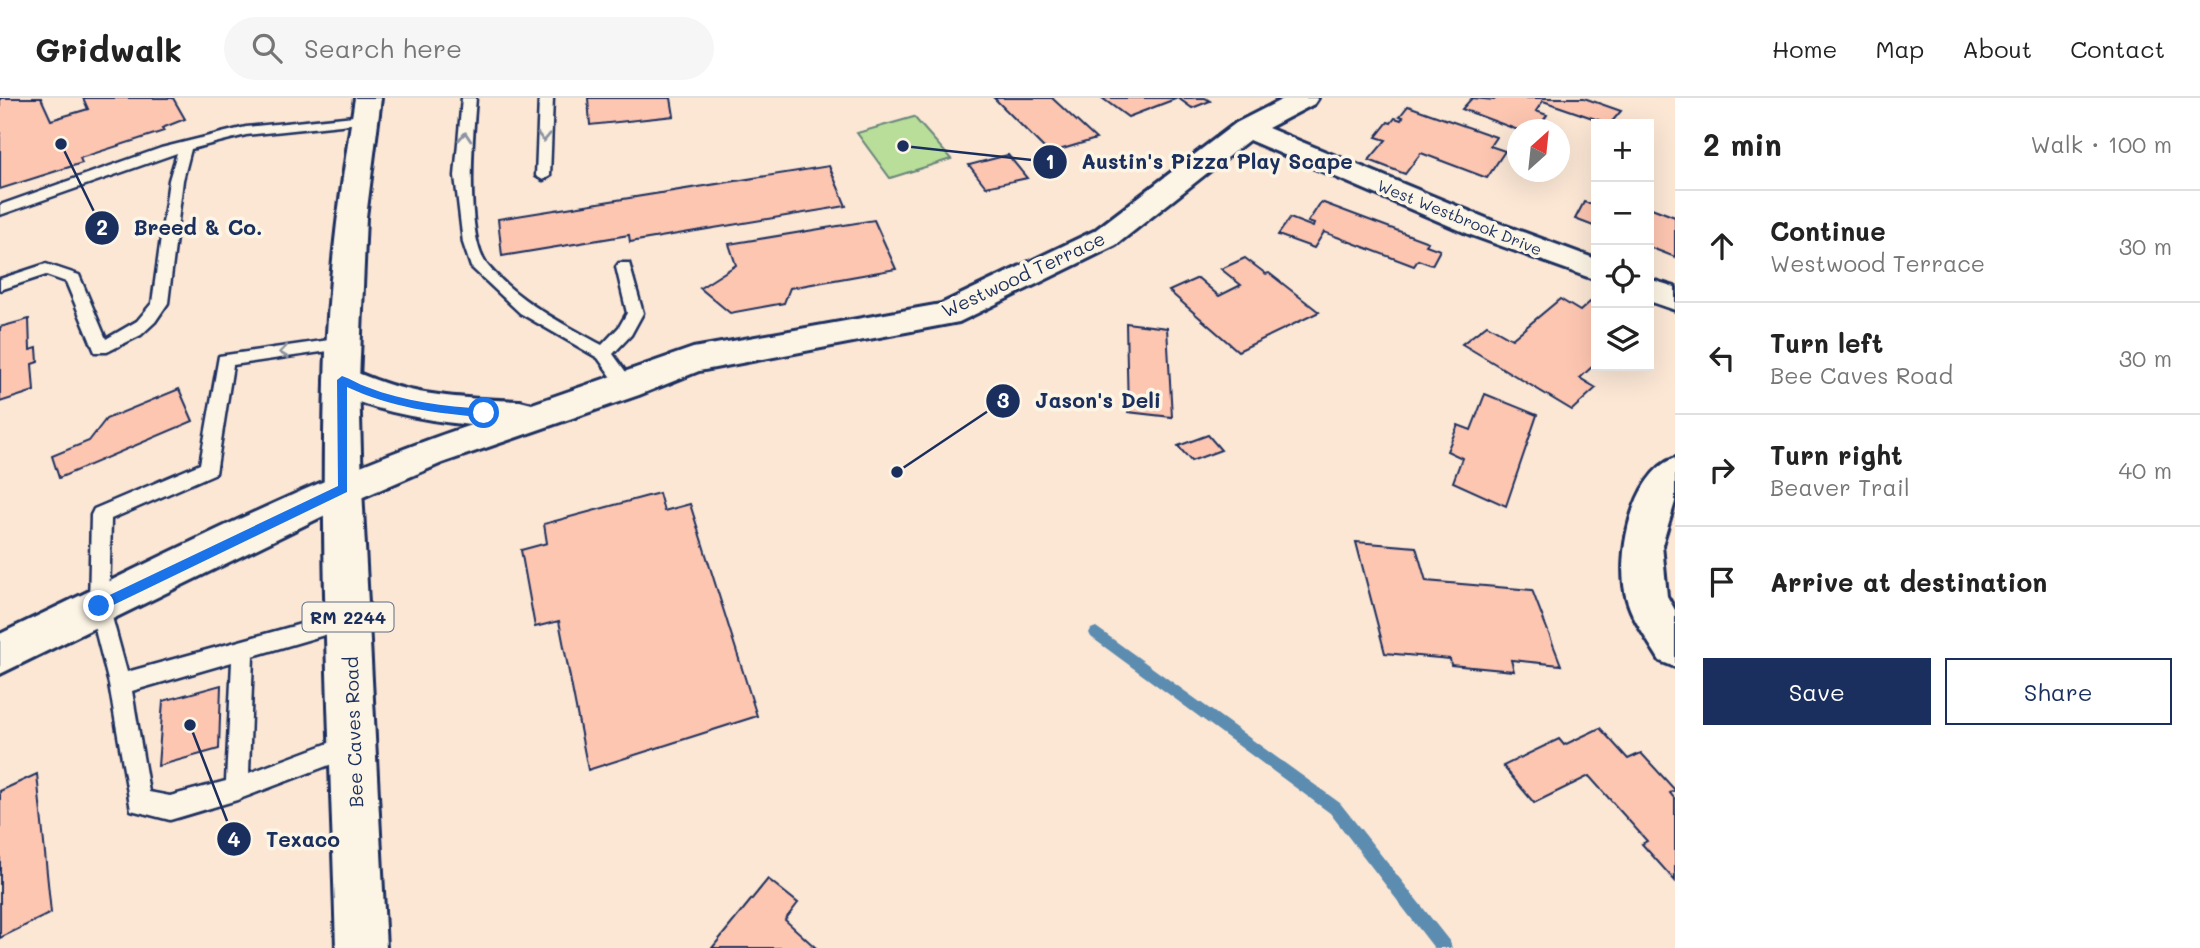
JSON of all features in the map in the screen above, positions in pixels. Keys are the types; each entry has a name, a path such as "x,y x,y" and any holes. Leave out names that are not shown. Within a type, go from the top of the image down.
{"street":[{"name":"Westwood Terrace","path":"0,655 343,489 429,453 627,386 693,360 948,314 1105,238 1246,129 1305,98"},
{"name":"Bee Caves Road","path":"361,948 343,489 342,380 354,188 366,109"},
{"name":"West Westbrook Drive","path":"1246,129 1482,228 1591,268"},
{"path":"1654,292 1675,299"},
{"name":"Westwood Terrace","path":"342,380 375,393 443,410 543,414"},
{"path":"1675,474 1658,493 1643,545 1647,599 1675,648"}],"lane":[{"path":"469,98 462,176 471,243 479,267 526,309 604,354 627,386"},
{"path":"542,176 546,98"},
{"path":"0,210 185,147 246,131 366,109"},
{"path":"0,285 46,269 73,279 101,348 134,332 154,315 160,303 176,180 185,147"},
{"path":"604,354 625,331 635,313 624,267"},
{"path":"343,344 225,359 209,468 102,515 99,606 120,684 139,802 170,808 237,789 354,746"},
{"path":"120,684 348,620"},
{"path":"237,789 243,650"}],"green space":[{"path":"914,117 951,159 890,178 857,133"}],"building":[{"path":"0,98 41,98 51,120 88,109 83,98 173,98 185,119 162,128 164,131 80,158 82,163 0,189"},
{"path":"588,98 671,98 674,116 590,125"},
{"path":"994,98 1052,98 1096,139 1049,153"},
{"path":"1102,98 1178,98 1128,117"},
{"path":"1178,98 1205,98 1210,101 1192,108"},
{"path":"1472,98 1584,98 1621,111 1614,119 1595,119 1543,101 1536,111 1547,115 1544,119 1507,119 1507,126 1462,109"},
{"path":"1408,106 1496,137 1490,146 1505,151 1487,178 1421,153 1405,174 1369,160 1386,140 1376,137 1388,122 1391,123 1395,118 1401,120 1403,117 1400,116"},
{"path":"1008,155 1027,178 986,187 969,165"},
{"path":"829,166 846,206 630,242 629,235 502,256 498,219"},
{"path":"1321,202 1428,242 1426,245 1440,250 1432,265 1418,260 1414,266 1324,232 1314,248 1278,235 1290,218 1313,227 1314,224 1308,222"},
{"path":"1584,202 1591,204 1591,225 1575,219"},
{"path":"1654,209 1675,217 1675,257 1654,249"},
{"path":"874,220 896,269 790,288 784,303 730,313 700,288 736,265 729,244"},
{"path":"1245,258 1319,312 1238,351 1169,291 1198,278 1219,296 1241,285 1221,269"},
{"path":"1560,299 1580,311 1590,302 1591,368 1580,378 1596,388 1572,410 1462,344 1487,325 1512,339"},
{"path":"29,319 30,350 37,348 38,362 32,364 34,391 0,402 0,327"},
{"path":"1126,323 1167,328 1172,417 1128,412"},
{"path":"179,389 193,421 59,478 52,456 89,441 106,419"},
{"path":"1485,394 1537,415 1506,506 1453,482 1462,458 1447,451 1458,425 1471,430"},
{"path":"1208,435 1221,450 1191,461 1178,446"},
{"path":"659,493 664,511 690,504 757,716 588,770 559,621 535,627 521,550 547,543 544,524"},
{"path":"1356,542 1416,547 1426,581 1532,590 1561,665 1511,660 1514,671 1451,665 1450,659 1385,653"},
{"path":"221,685 219,749 158,766 163,701"},
{"path":"1600,728 1628,759 1641,753 1675,790 1670,793 1675,799 1675,881 1642,844 1647,841 1589,776 1534,803 1503,766 1559,739 1564,745"},
{"path":"37,774 51,913 0,938 0,791"},
{"path":"768,879 798,903 785,920 816,948 712,948"}],"waterway":[{"path":"1096,633 1335,808 1444,948"}],"place":[{"name":"Breed & Co.","path":"61,144"},
{"name":"Austin's Pizza Play Scape","path":"903,146"},
{"name":"Jason's Deli","path":"897,472"},
{"name":"Texaco","path":"190,725"}],"route":[{"path":"99,606 343,489 342,380 407,403 443,410 484,413"}]}
